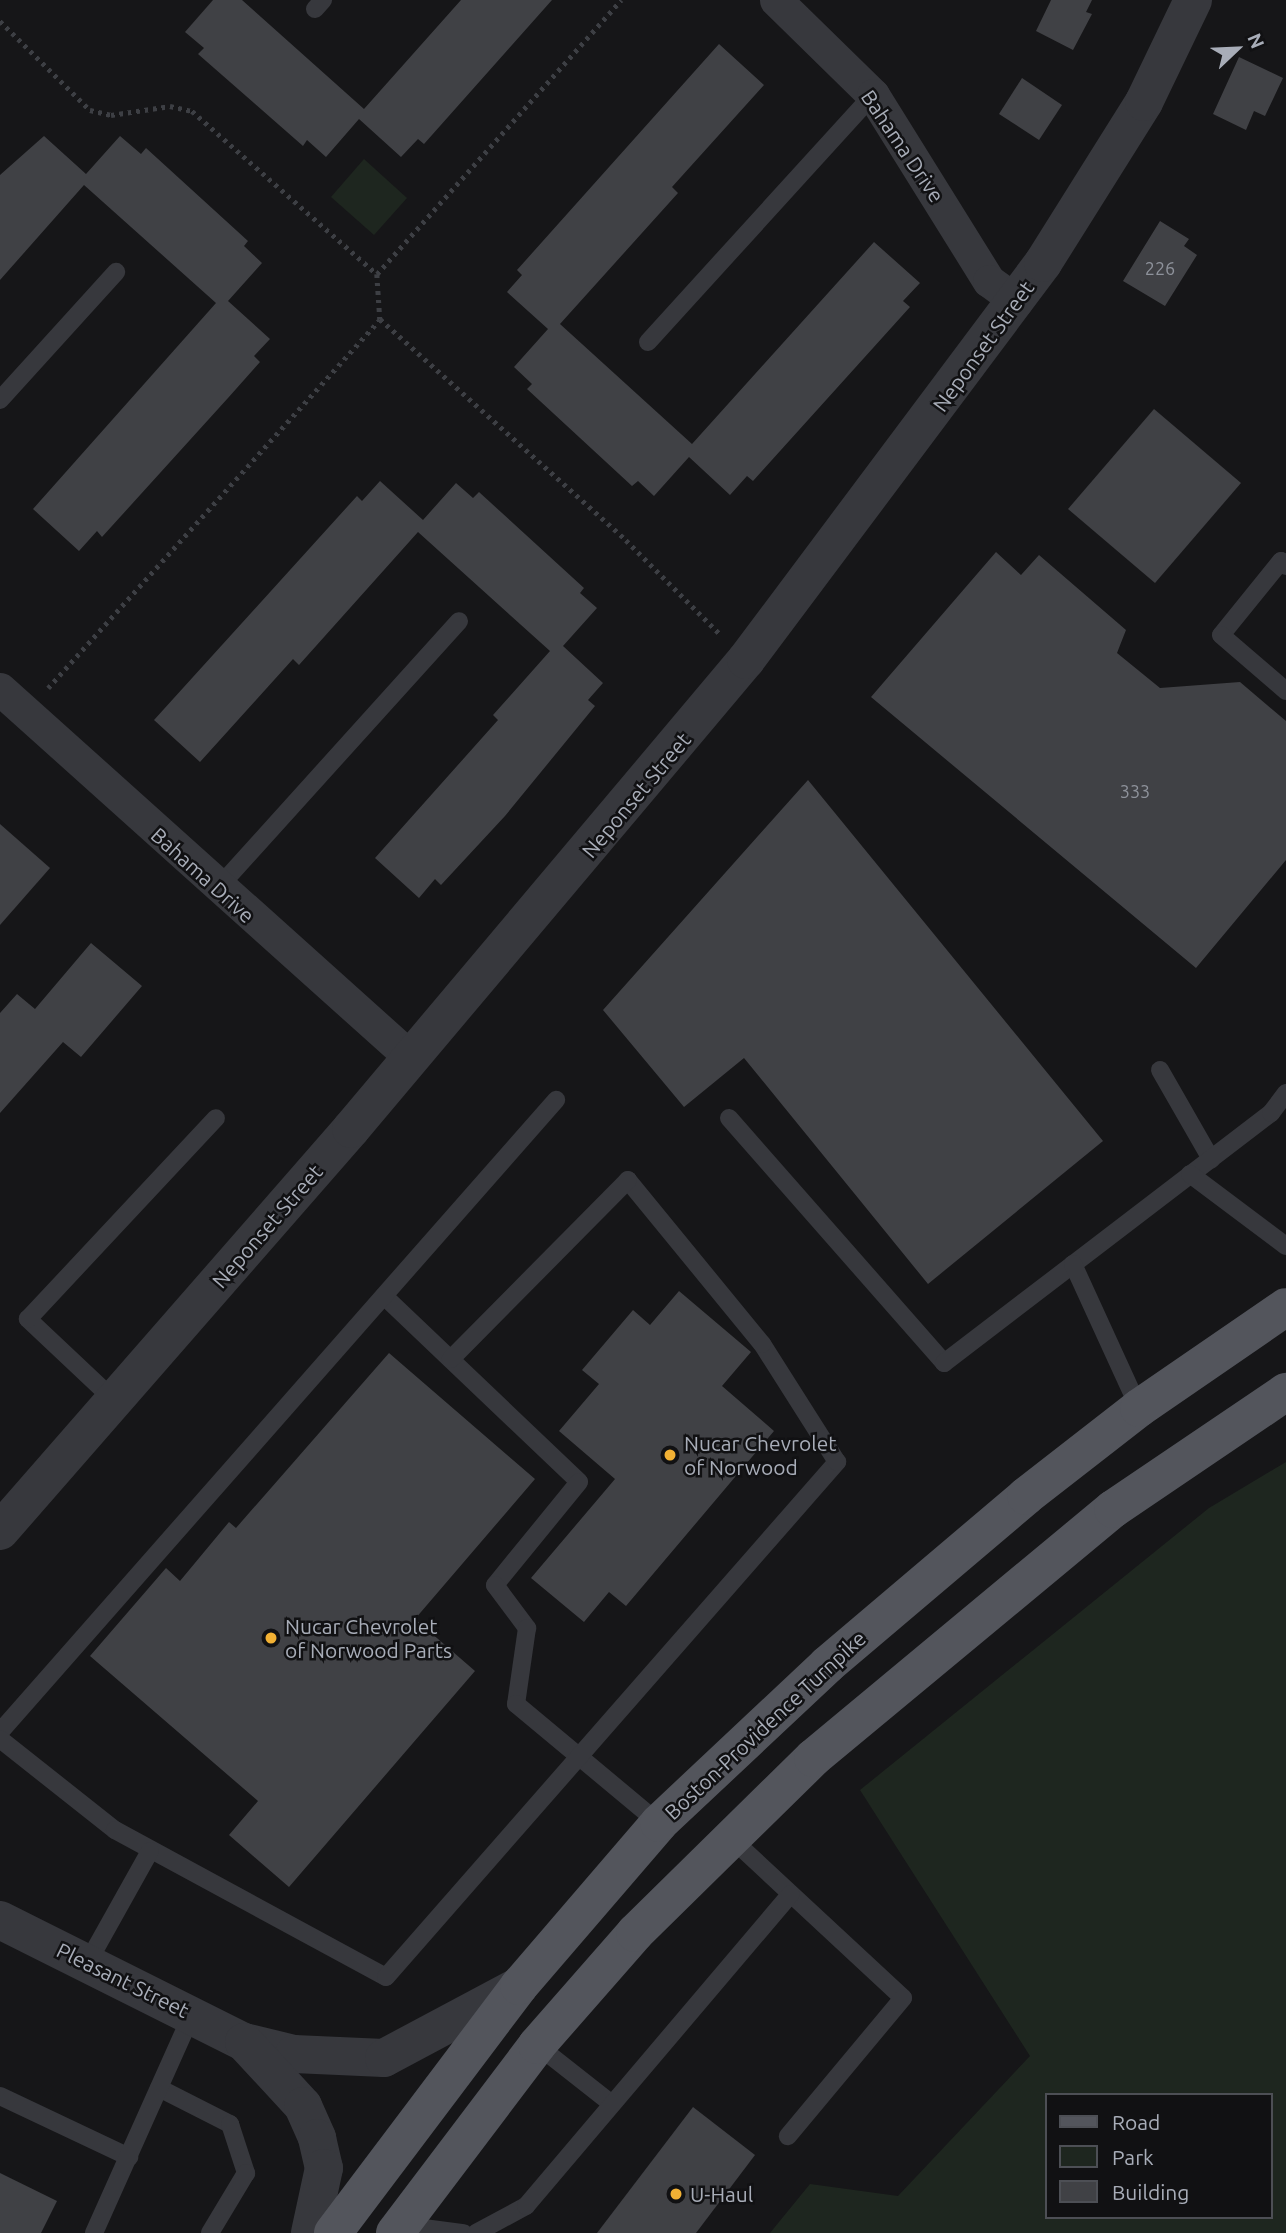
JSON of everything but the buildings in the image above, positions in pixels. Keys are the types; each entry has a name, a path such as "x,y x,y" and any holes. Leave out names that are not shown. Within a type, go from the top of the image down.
{"main road":[{"name":"Boston-Providence Turnpike","path":"333,2233 519,1986 659,1823 827,1665 1139,1408 1286,1307"},
{"path":"398,2229 537,2045 635,1933 733,1840 813,1758 1006,1593 1113,1508 1286,1392"}],"street":[{"name":"Bahama Drive","path":"776,0 873,95 989,281 1017,301"},
{"name":"Neponset Street","path":"0,1531 674,752 746,660 1017,301 1144,102 1193,0"},
{"name":"Bahama Drive","path":"0,689 217,889 410,1057"},
{"name":"Pleasant Street","path":"0,1920 244,2042 294,2054 384,2058 519,1986"},
{"name":"Pleasant Street","path":"244,2042 303,2106 317,2138 324,2168 310,2233"}],"lane":[{"path":"648,342 873,95"},
{"path":"0,400 116,272"},
{"path":"1286,566 1281,561 1221,635 1286,691"},
{"path":"217,889 459,621"},
{"path":"1160,1070 1211,1158"},
{"path":"729,1118 944,1363 1271,1113 1286,1093"},
{"path":"0,1732 556,1100"},
{"path":"115,1401 28,1319 216,1118"},
{"path":"1190,1174 1286,1246"},
{"path":"0,1739 150,1851 386,1977 576,1754 837,1462 762,1344 628,1180 451,1359"},
{"path":"1073,1264 1139,1408"},
{"path":"384,1296 579,1482 495,1585 527,1628 516,1704 659,1823"},
{"path":"733,1840 903,1998 788,2136"},
{"path":"88,1962 150,1851"},
{"path":"476,2233 526,2206 790,1894"},
{"path":"94,2233 192,2014"},
{"path":"537,2045 612,2104"},
{"path":"159,2088 230,2124 246,2174 210,2233"},
{"path":"0,2096 129,2157"},
{"path":"398,2229 463,2233"}],"path":[{"path":"377,274 621,0"},
{"path":"0,21 90,110 111,115 170,106 192,111 377,274 380,319 626,540 746,660"},
{"path":"26,713 380,319"}],"green space":[{"path":"364,159 407,198 374,235 331,197"},
{"path":"1286,1462 1286,2233 770,2233 810,2184 898,2196 1030,2056 860,1790 1209,1508"}],"place":[{"name":"Nucar Chevrolet of Norwood","path":"670,1455"},
{"name":"Nucar Chevrolet of Norwood Parts","path":"271,1638"},
{"name":"U-Haul","path":"676,2194"}]}
